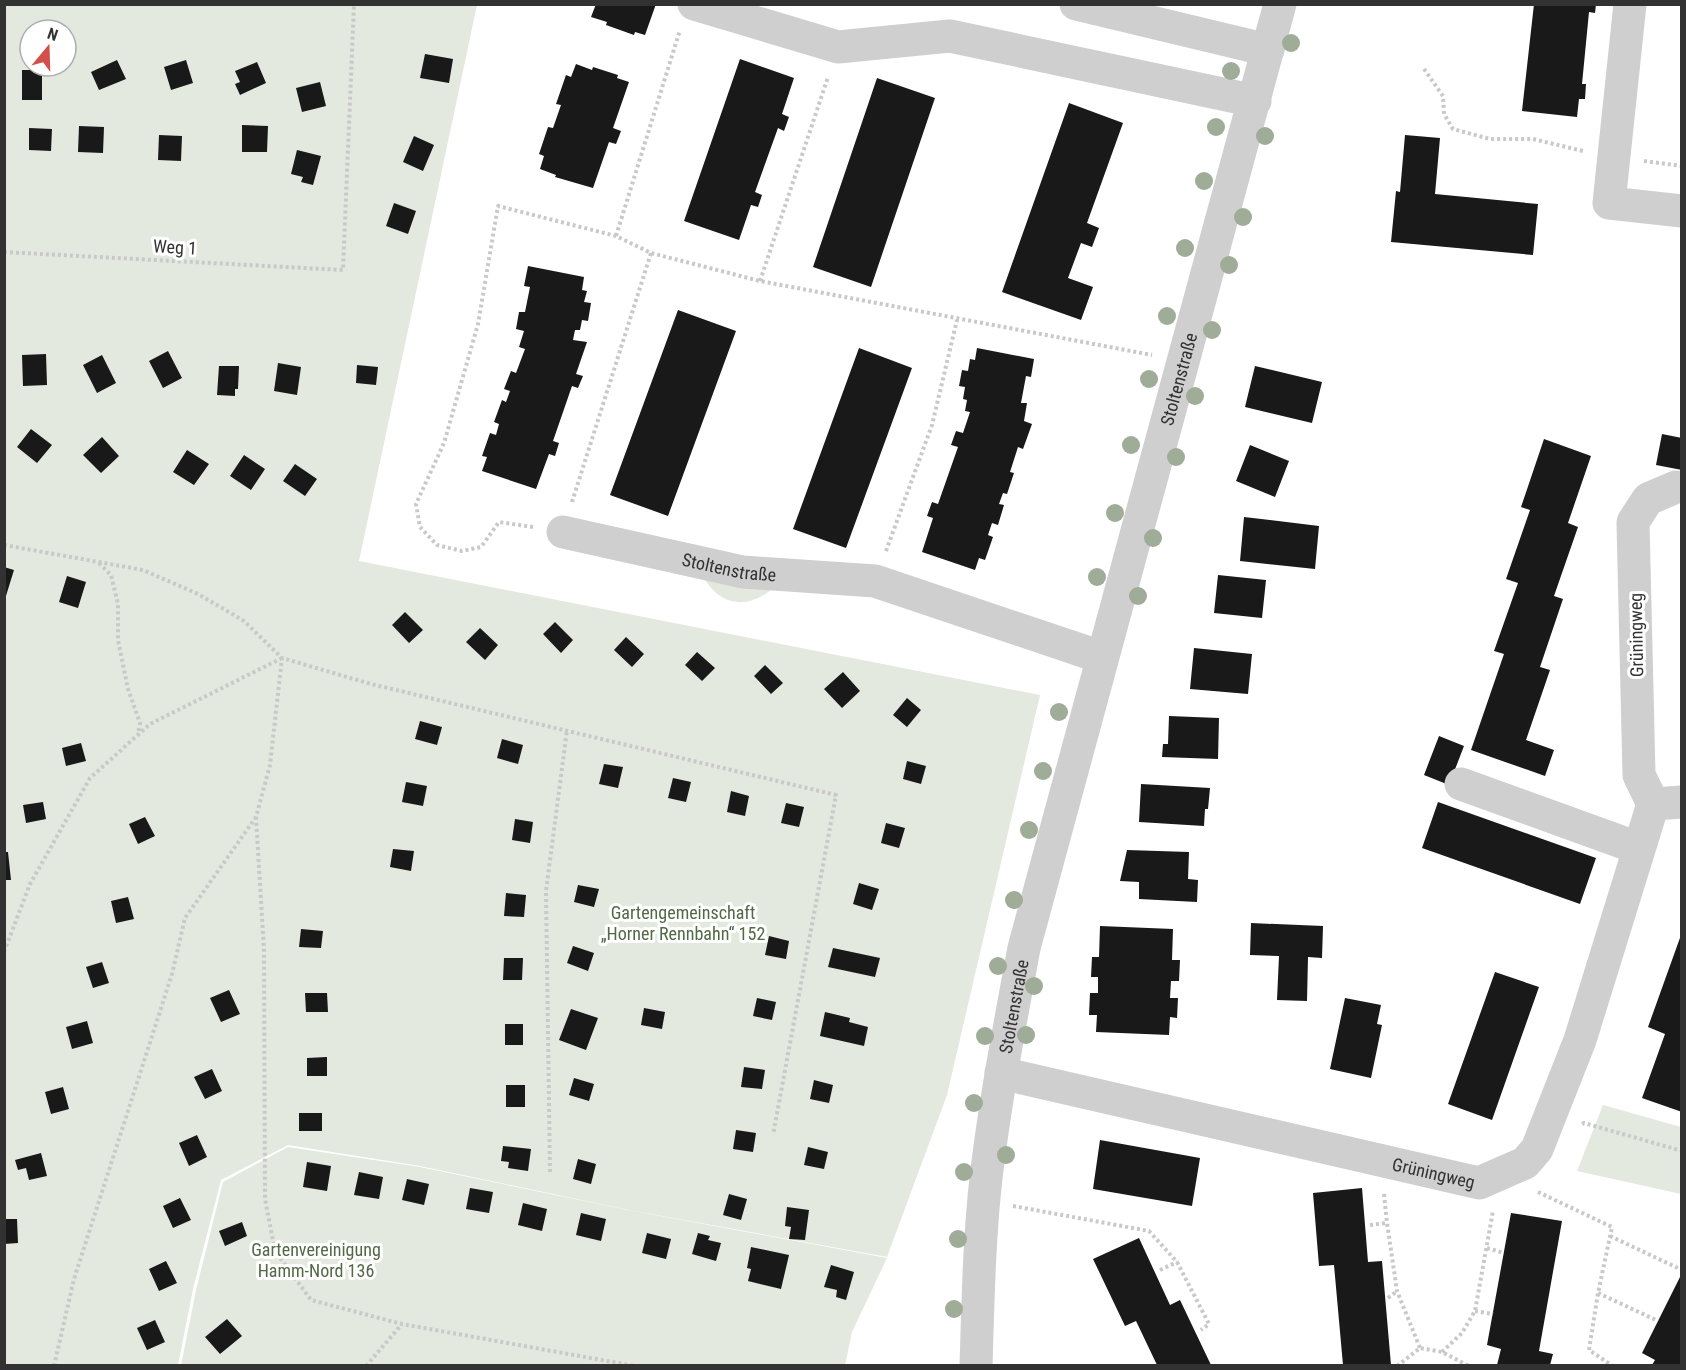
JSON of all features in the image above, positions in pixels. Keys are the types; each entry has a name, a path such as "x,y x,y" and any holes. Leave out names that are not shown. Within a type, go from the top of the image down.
{"street":[{"path":"1076,4 1268,50"},
{"name":"Stoltenstraße","path":"976,1365 984,1201 1000,1073 1024,948 1101,657 1280,4"},
{"path":"1630,4 1609,203 1682,211"},
{"path":"687,16 838,47 950,36 1255,101"},
{"name":"Grüningweg","path":"1000,1073 1479,1183 1525,1163 1537,1149 1580,1040 1638,848 1667,803 1639,775 1633,522 1648,499 1677,487"},
{"name":"Stoltenstraße","path":"563,532 743,572 875,581 1101,657"},
{"path":"1461,784 1638,848"}],"path":[{"name":"Weg 1","path":"4,252 343,270 354,4"},
{"path":"616,236 687,16"},
{"path":"760,280 838,47"},
{"path":"1424,69 1443,96 1444,114 1453,129 1490,139 1533,139 1612,158 1682,166"},
{"path":"651,253 563,532 499,522 481,547 462,551 438,545 420,527 416,504 444,442 478,324 498,206 616,236 651,253 760,280 957,320 1182,361"},
{"path":"875,581 932,425 957,320"},
{"path":"4,545 143,570 198,594 244,621 282,658 371,684 837,795 773,1135"},
{"path":"92,561 102,564 111,575 118,604 118,639 125,677 140,723 136,737"},
{"path":"4,952 30,884 90,778 150,724 282,658"},
{"path":"282,658 270,765 256,817 264,950 265,1199 275,1251 310,1300 402,1324 635,1365"},
{"path":"550,1172 546,891 567,730"},
{"path":"54,1365 74,1279 172,974 185,918 256,817"},
{"path":"1584,1123 1682,1151"},
{"path":"1442,1352 1462,1334 1475,1311 1500,1174 1612,1227 1589,1350 1613,1365"},
{"path":"984,1201 1149,1231 1177,1262 1209,1324 1201,1330"},
{"path":"1370,1226 1387,1223 1397,1291 1420,1348"},
{"path":"1610,1236 1682,1270"},
{"path":"1486,1248 1504,1254"},
{"path":"1160,1270 1177,1262"},
{"path":"1388,1298 1397,1291"},
{"path":"1598,1293 1658,1321"},
{"path":"1475,1311 1492,1314"},
{"path":"366,1365 402,1324"},
{"path":"1397,1365 1420,1348 1442,1352 1469,1365"}],"green space":[{"name":"Gartengemeinschaft „Horner Rennbahn“ 152","path":"5,5 477,5 359,561 1040,695 947,1095 887,1257 629,1210 420,1166 288,1145 221,1180 193,1289 178,1365 5,1366"},
{"path":"700,570 778,583 756,599 734,602 715,592"},
{"path":"1603,1105 1681,1127 1681,1194 1577,1171"},
{"name":"Gartenvereinigung Hamm-Nord 136","path":"288,1147 420,1167 628,1210 887,1258 852,1332 845,1365 181,1366 196,1290 223,1182"}],"building":[{"path":"596,4 656,4 645,35 635,32 634,35 591,17"},
{"path":"1534,4 1596,4 1595,13 1589,12 1582,84 1586,84 1585,99 1579,99 1577,117 1522,111"},
{"path":"425,54 453,59 449,83 420,78"},
{"path":"740,59 794,78 782,114 789,117 784,131 778,128 755,192 762,195 758,207 751,205 739,240 684,221"},
{"path":"117,60 126,79 99,90 91,72"},
{"path":"186,60 193,83 171,90 164,67"},
{"path":"257,62 266,83 240,95 235,84 240,82 235,71"},
{"path":"576,64 618,75 617,78 629,82 613,128 621,131 616,144 609,142 593,188 555,177 556,175 540,169 544,156 539,154 548,127 553,128 561,105 556,104 566,75 571,77"},
{"path":"22,78 42,78 42,100 22,100"},
{"path":"877,78 935,98 871,287 813,267"},
{"path":"320,82 326,106 302,112 296,88"},
{"path":"1069,103 1123,123 1087,223 1099,228 1092,247 1081,243 1068,278 1093,287 1081,320 1002,292"},
{"path":"242,125 268,126 267,152 242,152"},
{"path":"79,126 104,127 103,153 78,152"},
{"path":"29,128 52,129 51,151 29,150"},
{"path":"159,135 182,136 181,161 158,160"},
{"path":"1405,135 1440,138 1435,194 1538,204 1533,255 1391,242 1396,191 1400,192"},
{"path":"414,136 434,145 423,171 403,162"},
{"path":"297,150 321,156 313,185 301,182 303,177 291,174"},
{"path":"394,203 416,211 408,234 386,226"},
{"path":"528,266 584,277 582,290 587,291 584,302 591,303 588,321 582,320 580,330 575,330 573,340 587,342 576,374 583,376 578,388 572,386 553,441 559,443 555,456 549,454 536,489 482,471 487,457 482,456 490,433 496,435 499,424 494,422 502,400 506,402 510,391 504,389 511,371 516,373 525,349 519,347 524,331 516,329 519,312 525,312 530,287 524,286"},
{"path":"678,310 736,331 668,516 610,495"},
{"path":"859,348 912,368 846,548 793,529"},
{"path":"977,348 1034,359 1031,377 1026,376 1021,403 1027,403 1024,421 1032,424 1023,449 1018,447 1010,472 1014,473 1007,494 1003,493 999,504 1004,505 998,525 992,523 988,535 993,537 985,560 979,558 975,570 922,552 933,518 927,516 932,502 938,504 958,447 951,445 956,431 963,433 970,412 965,411 967,400 963,399 965,387 959,386 962,370 968,371 970,359 975,360"},
{"path":"168,351 182,378 163,388 149,361"},
{"path":"46,354 47,385 23,386 22,355"},
{"path":"102,355 116,383 97,393 83,365"},
{"path":"278,363 301,367 297,395 274,391"},
{"path":"357,365 378,367 376,385 356,383"},
{"path":"219,366 239,366 238,389 235,389 235,396 217,395"},
{"path":"1255,366 1322,382 1312,423 1245,407"},
{"path":"31,429 52,445 37,463 17,447"},
{"path":"1662,434 1682,438 1682,470 1656,465"},
{"path":"102,437 119,456 101,473 83,455"},
{"path":"1544,439 1591,456 1568,523 1578,527 1554,596 1563,599 1540,667 1550,670 1526,740 1554,750 1545,776 1471,750 1504,654 1494,651 1518,583 1506,579 1530,510 1521,507"},
{"path":"1250,445 1289,461 1275,497 1236,481"},
{"path":"187,450 209,464 194,485 173,472"},
{"path":"244,455 265,469 251,490 230,476"},
{"path":"295,464 317,479 305,496 283,481"},
{"path":"1244,517 1319,526 1315,569 1240,561"},
{"path":"4,567 14,570 5,599 4,599"},
{"path":"1218,575 1266,580 1262,618 1214,613"},
{"path":"67,576 86,582 78,608 59,602"},
{"path":"405,612 423,630 409,643 392,625"},
{"path":"555,622 573,640 561,653 543,634"},
{"path":"480,628 498,645 485,660 466,642"},
{"path":"626,637 644,654 632,667 614,650"},
{"path":"1194,648 1252,654 1248,694 1190,689"},
{"path":"697,652 715,668 702,681 685,665"},
{"path":"765,665 783,683 771,694 754,676"},
{"path":"843,672 860,691 842,708 824,689"},
{"path":"907,698 921,710 907,727 893,715"},
{"path":"1169,716 1219,718 1218,759 1162,757 1163,744 1168,744"},
{"path":"420,721 442,727 437,745 415,739"},
{"path":"1439,736 1464,746 1449,785 1424,775"},
{"path":"502,739 523,745 518,764 497,758"},
{"path":"81,743 86,761 66,766 62,748"},
{"path":"907,761 926,766 921,784 903,779"},
{"path":"604,764 623,767 618,788 599,784"},
{"path":"673,778 691,782 686,802 668,798"},
{"path":"406,782 427,786 423,806 402,802"},
{"path":"1141,784 1210,788 1204,826 1139,822"},
{"path":"731,791 749,796 745,816 727,812"},
{"path":"43,802 46,819 26,823 23,805"},
{"path":"1438,802 1596,858 1580,904 1422,848"},
{"path":"786,803 804,807 799,827 781,823"},
{"path":"145,817 155,836 138,844 129,824"},
{"path":"515,819 533,822 530,843 512,840"},
{"path":"886,823 905,828 899,848 881,843"},
{"path":"393,849 414,851 411,871 390,867"},
{"path":"1127,850 1189,852 1188,879 1198,880 1197,902 1139,899 1139,882 1120,881"},
{"path":"4,852 8,852 11,880 4,880"},
{"path":"859,883 879,889 872,910 853,904"},
{"path":"578,885 599,889 594,907 574,902"},
{"path":"506,893 526,895 524,917 504,916"},
{"path":"128,897 134,919 116,923 111,901"},
{"path":"1251,923 1323,926 1322,958 1308,957 1307,1001 1277,1000 1279,956 1250,955"},
{"path":"1100,926 1173,929 1172,960 1180,960 1179,981 1171,981 1170,998 1178,998 1177,1018 1170,1017 1169,1035 1096,1032 1097,1015 1089,1015 1090,993 1098,993 1098,977 1091,977 1092,957 1099,957"},
{"path":"301,929 323,931 321,948 299,947"},
{"path":"1681,935 1682,1112 1642,1098 1665,1034 1648,1027"},
{"path":"769,936 789,941 786,959 765,955"},
{"path":"573,946 594,953 588,971 567,963"},
{"path":"833,948 880,958 875,977 828,967"},
{"path":"504,958 523,958 522,980 503,980"},
{"path":"102,962 109,983 93,988 86,967"},
{"path":"1495,972 1539,987 1492,1120 1448,1104"},
{"path":"229,990 240,1014 221,1022 210,998"},
{"path":"305,993 327,993 328,1012 306,1012"},
{"path":"757,998 776,1002 772,1020 753,1016"},
{"path":"1345,998 1381,1005 1377,1024 1382,1025 1371,1078 1330,1069"},
{"path":"644,1008 665,1012 662,1029 641,1025"},
{"path":"571,1009 598,1018 586,1050 559,1040"},
{"path":"825,1012 850,1018 849,1022 868,1027 864,1046 820,1036"},
{"path":"87,1021 93,1043 72,1049 66,1027"},
{"path":"505,1024 523,1024 523,1045 505,1045"},
{"path":"327,1057 327,1076 307,1076 307,1058"},
{"path":"744,1067 765,1070 762,1089 741,1087"},
{"path":"212,1069 222,1091 205,1099 194,1077"},
{"path":"574,1078 594,1084 589,1101 569,1095"},
{"path":"814,1080 833,1085 829,1103 810,1099"},
{"path":"506,1085 525,1085 525,1107 506,1107"},
{"path":"63,1087 69,1109 51,1114 45,1092"},
{"path":"299,1113 322,1113 322,1131 299,1131"},
{"path":"736,1130 756,1133 753,1152 733,1149"},
{"path":"197,1135 207,1157 189,1166 179,1143"},
{"path":"1100,1140 1200,1158 1192,1206 1093,1189"},
{"path":"503,1146 531,1149 528,1171 508,1168 509,1162 501,1161"},
{"path":"808,1147 828,1152 824,1169 804,1165"},
{"path":"41,1153 47,1176 29,1180 26,1168 18,1170 15,1160"},
{"path":"578,1159 596,1164 591,1184 573,1179"},
{"path":"307,1162 331,1166 327,1191 303,1187"},
{"path":"359,1172 383,1177 379,1199 354,1195"},
{"path":"407,1179 429,1184 424,1205 402,1200"},
{"path":"470,1188 493,1192 489,1213 466,1209"},
{"path":"1362,1188 1368,1262 1382,1261 1391,1365 1343,1365 1334,1265 1319,1266 1313,1193"},
{"path":"729,1194 747,1199 741,1220 723,1215"},
{"path":"180,1198 191,1220 173,1228 163,1206"},
{"path":"523,1203 547,1209 542,1231 518,1225"},
{"path":"787,1207 809,1210 805,1240 789,1239 791,1227 785,1226"},
{"path":"581,1213 606,1219 601,1241 576,1235"},
{"path":"1511,1213 1562,1221 1539,1351 1553,1354 1550,1365 1497,1365 1501,1349 1487,1345"},
{"path":"4,1219 17,1219 18,1243 4,1244"},
{"path":"242,1222 247,1236 225,1246 219,1231"},
{"path":"647,1233 671,1239 666,1259 642,1253"},
{"path":"698,1233 710,1236 708,1240 721,1243 716,1261 692,1254"},
{"path":"1139,1238 1170,1305 1180,1300 1211,1365 1157,1365 1136,1321 1125,1326 1093,1259"},
{"path":"751,1247 789,1255 781,1289 748,1281 751,1269 747,1268"},
{"path":"166,1261 177,1283 159,1291 149,1269"},
{"path":"831,1265 854,1272 846,1300 836,1297 837,1290 824,1287"},
{"path":"1682,1273 1682,1365 1652,1365 1655,1360 1642,1353"},
{"path":"227,1319 242,1336 220,1354 205,1337"},
{"path":"155,1320 165,1342 147,1350 137,1328"}]}
